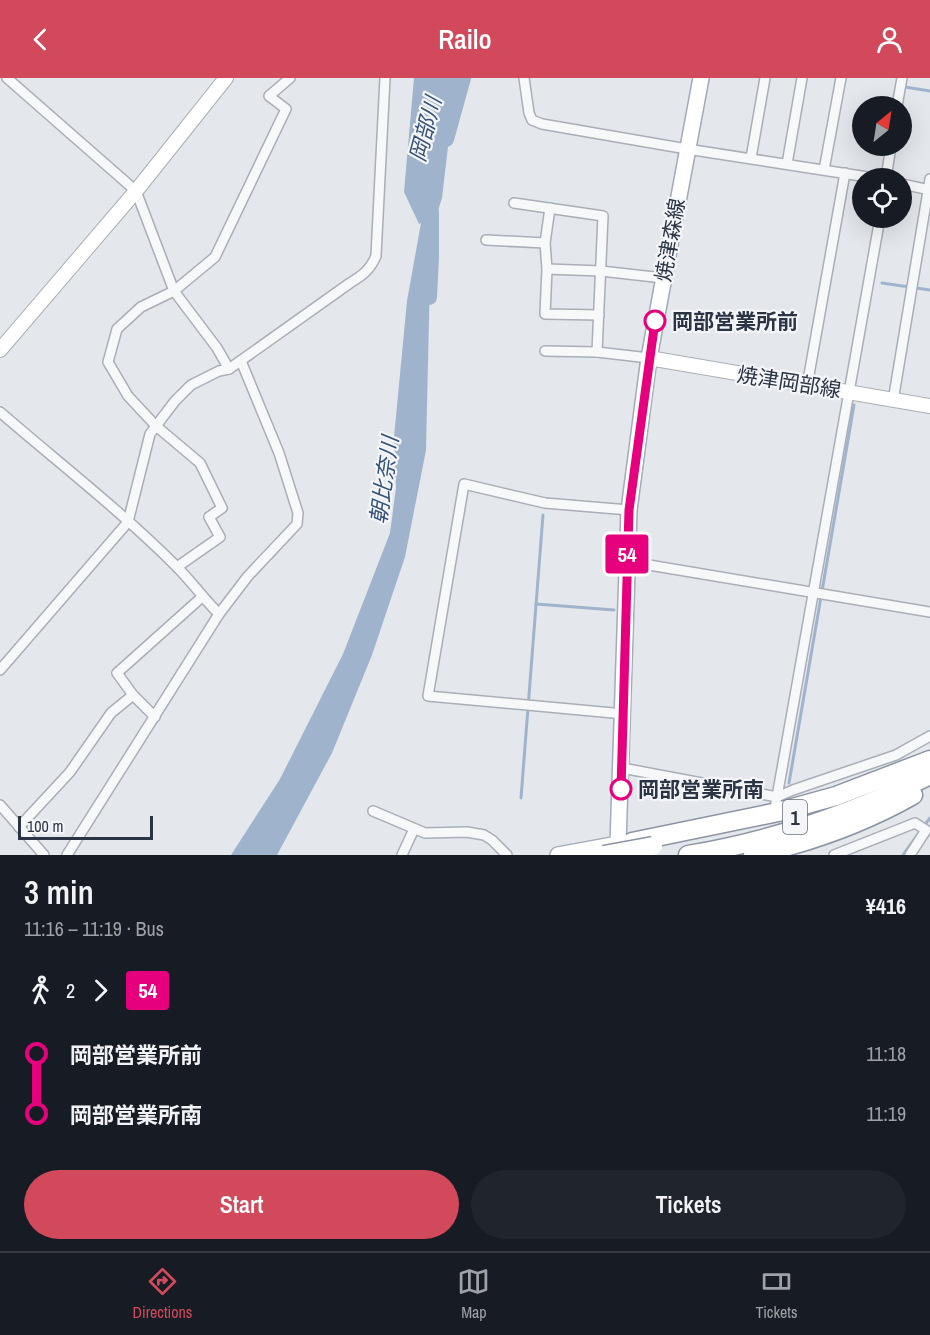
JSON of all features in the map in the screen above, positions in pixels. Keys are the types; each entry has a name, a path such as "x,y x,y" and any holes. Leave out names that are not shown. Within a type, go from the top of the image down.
{"highway":[{"name":"1","path":"613,851 737,832 792,818 871,790 930,761"},
{"name":"1","path":"613,851 836,796 930,761"},
{"name":"1","path":"688,855 748,843 806,826 863,806 930,775"},
{"name":"1","path":"753,855 796,845 847,828 879,814 930,785"}],"main road":[{"name":"焼津森線","path":"613,851 622,768 629,510 649,358 701,78"},
{"path":"558,855 613,851"}],"street":[{"path":"7,78 136,191 174,291 217,348 229,369"},
{"path":"0,350 136,191 226,78"},
{"path":"177,567 220,537 208,517 222,508 200,462 156,426 128,396 108,362 117,329 141,307 174,291 215,257 286,109 269,96 290,78"},
{"path":"0,670 128,522 150,434 175,401 191,385 219,371 229,369 371,268 376,256 385,78"},
{"path":"524,78 532,120 549,126 852,174"},
{"path":"751,158 765,78"},
{"path":"787,164 802,78"},
{"path":"824,170 841,78"},
{"path":"899,96 902,78"},
{"path":"807,386 845,173"},
{"path":"893,400 930,179"},
{"path":"912,186 929,189"},
{"path":"514,203 603,216 597,352"},
{"path":"550,208 544,243 547,269 545,314 599,315"},
{"path":"775,808 878,228"},
{"path":"486,240 544,243"},
{"path":"547,269 601,271 663,278"},
{"path":"545,351 597,352 649,358"},
{"name":"焼津岡部線","path":"649,358 930,406"},
{"path":"67,855 219,614 248,576 297,524 298,513 279,453 241,361"},
{"path":"0,412 177,567 219,614"},
{"path":"624,714 428,696 464,484 546,503 629,510"},
{"path":"627,558 632,562 930,612"},
{"path":"155,717 133,695 117,673 202,597"},
{"path":"20,827 70,772 111,713 133,695"},
{"path":"622,768 777,797 896,755 930,736"},
{"path":"0,805 44,855"},
{"path":"373,811 425,833 467,832 484,835 507,855"},
{"path":"834,855 915,823 926,830 910,855"},
{"path":"402,855 414,829"}],"water":[{"path":"414,78 455,78 455,87 442,198 431,232 426,450 405,557 372,655 332,753 277,855 231,855 280,779 343,654 390,533 396,488 394,437 407,301 421,223 419,224 404,192"}],"waterway":[{"name":"岡部川","path":"446,139 463,78"},
{"path":"905,87 930,91"},
{"name":"朝比奈川","path":"429,297 431,212"},
{"path":"882,283 930,290"},
{"path":"789,783 854,405"},
{"path":"521,798 543,515"},
{"path":"536,604 614,610"},
{"path":"903,855 930,818"}],"bus line":[{"name":"54","path":"621,789 629,510 655,321"}],"place":[{"name":"岡部営業所前","path":"655,321"},
{"name":"岡部営業所南","path":"621,789"}]}
